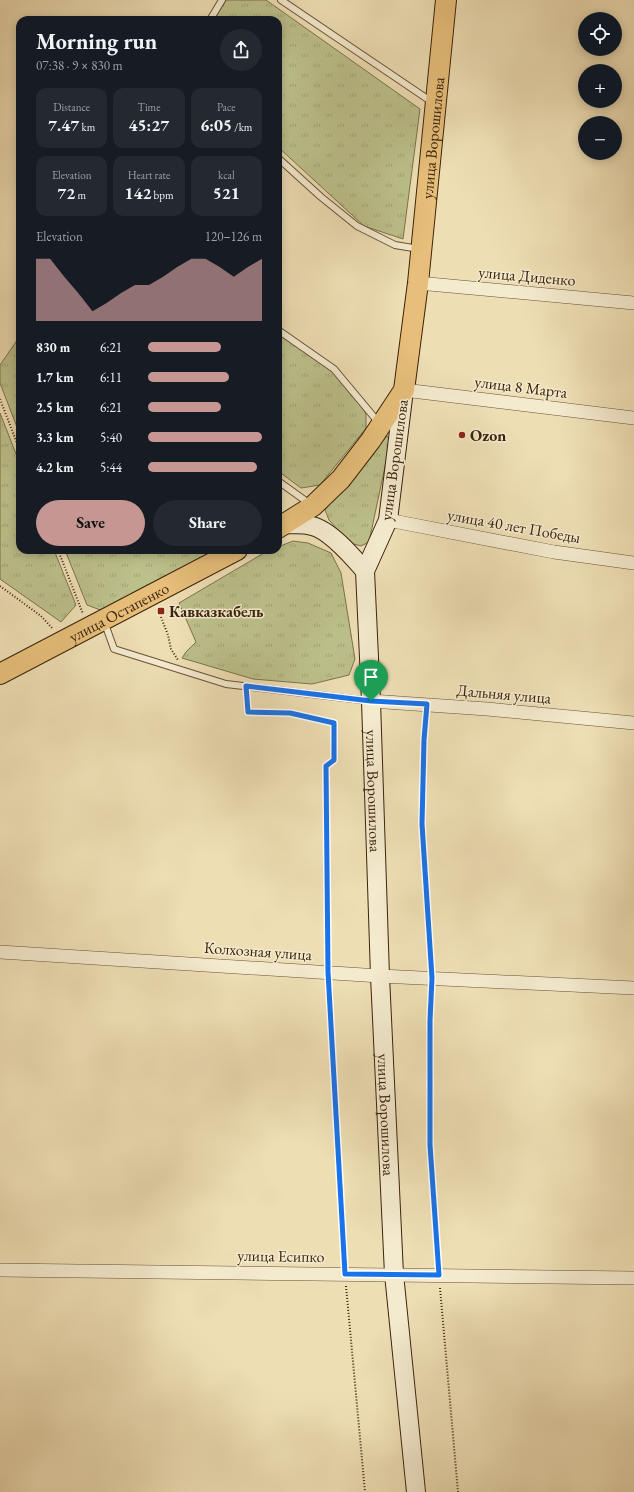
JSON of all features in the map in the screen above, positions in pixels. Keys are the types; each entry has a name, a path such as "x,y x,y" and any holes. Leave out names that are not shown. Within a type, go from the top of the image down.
{"main road":[{"name":"улица Ворошилова","path":"416,1492 394,1274 380,976 371,701 365,572 388,520 418,283 446,0"},
{"path":"282,525 313,506 341,479 381,426 404,390"},
{"path":"282,526 311,525 321,529 349,552 365,572"},
{"name":"улица Остапенко","path":"0,674 229,554"}],"street":[{"name":"улица Диденко","path":"418,283 634,303"},
{"name":"улица 8 Марта","path":"404,390 634,418"},
{"name":"улица 40 лет Победы","path":"388,520 554,552 634,563"},
{"name":"Дальняя улица","path":"371,701 427,704 634,723"},
{"name":"Колхозная улица","path":"0,952 380,976 634,988"},
{"name":"улица Есипко","path":"0,1270 634,1278"}],"lane":[{"path":"212,16 222,0"},
{"path":"281,0 435,104"},
{"path":"282,162 320,198 357,226 395,245 421,249"},
{"path":"282,333 334,368 381,426"},
{"path":"282,484 313,506"},
{"path":"96,624 114,649 226,684 371,701"}],"path":[{"path":"0,399 16,441"},
{"path":"60,554 96,624"},
{"path":"0,586 41,616 64,641"},
{"path":"161,617 168,635 171,649 181,664"},
{"path":"246,686 248,712 290,713 334,723 334,760 326,766 328,972 345,1274 365,1492"},
{"path":"427,704 424,740 422,824 432,978 430,1021 430,1145 439,1275 458,1492"}],"green space":[{"path":"226,0 266,0 420,109 403,239 364,226 282,151 282,16 216,16"},
{"path":"282,337 327,366 362,404 366,415 366,428 320,485 301,488 282,474"},
{"path":"16,342 16,425 0,383 0,365"},
{"path":"0,413 16,454 16,554 56,554 76,605 61,622 0,579"},
{"path":"387,436 390,443 369,542 361,546 350,543 329,520 325,510"},
{"path":"293,541 308,543 331,553 341,573 355,659 349,675 312,684 253,679 182,658 196,642 179,603 262,554 282,554 282,545"},
{"path":"67,554 209,554 103,611 87,605"}],"place":[{"name":"Ozon","path":"462,435"},
{"name":"Кавказкабель","path":"161,611"}],"route":[{"path":"246,686 371,701 427,704 424,740 422,824 432,978 430,1021 430,1145 439,1275 345,1274 328,972 326,766 334,760 334,723 290,713 248,712 246,686"}]}
